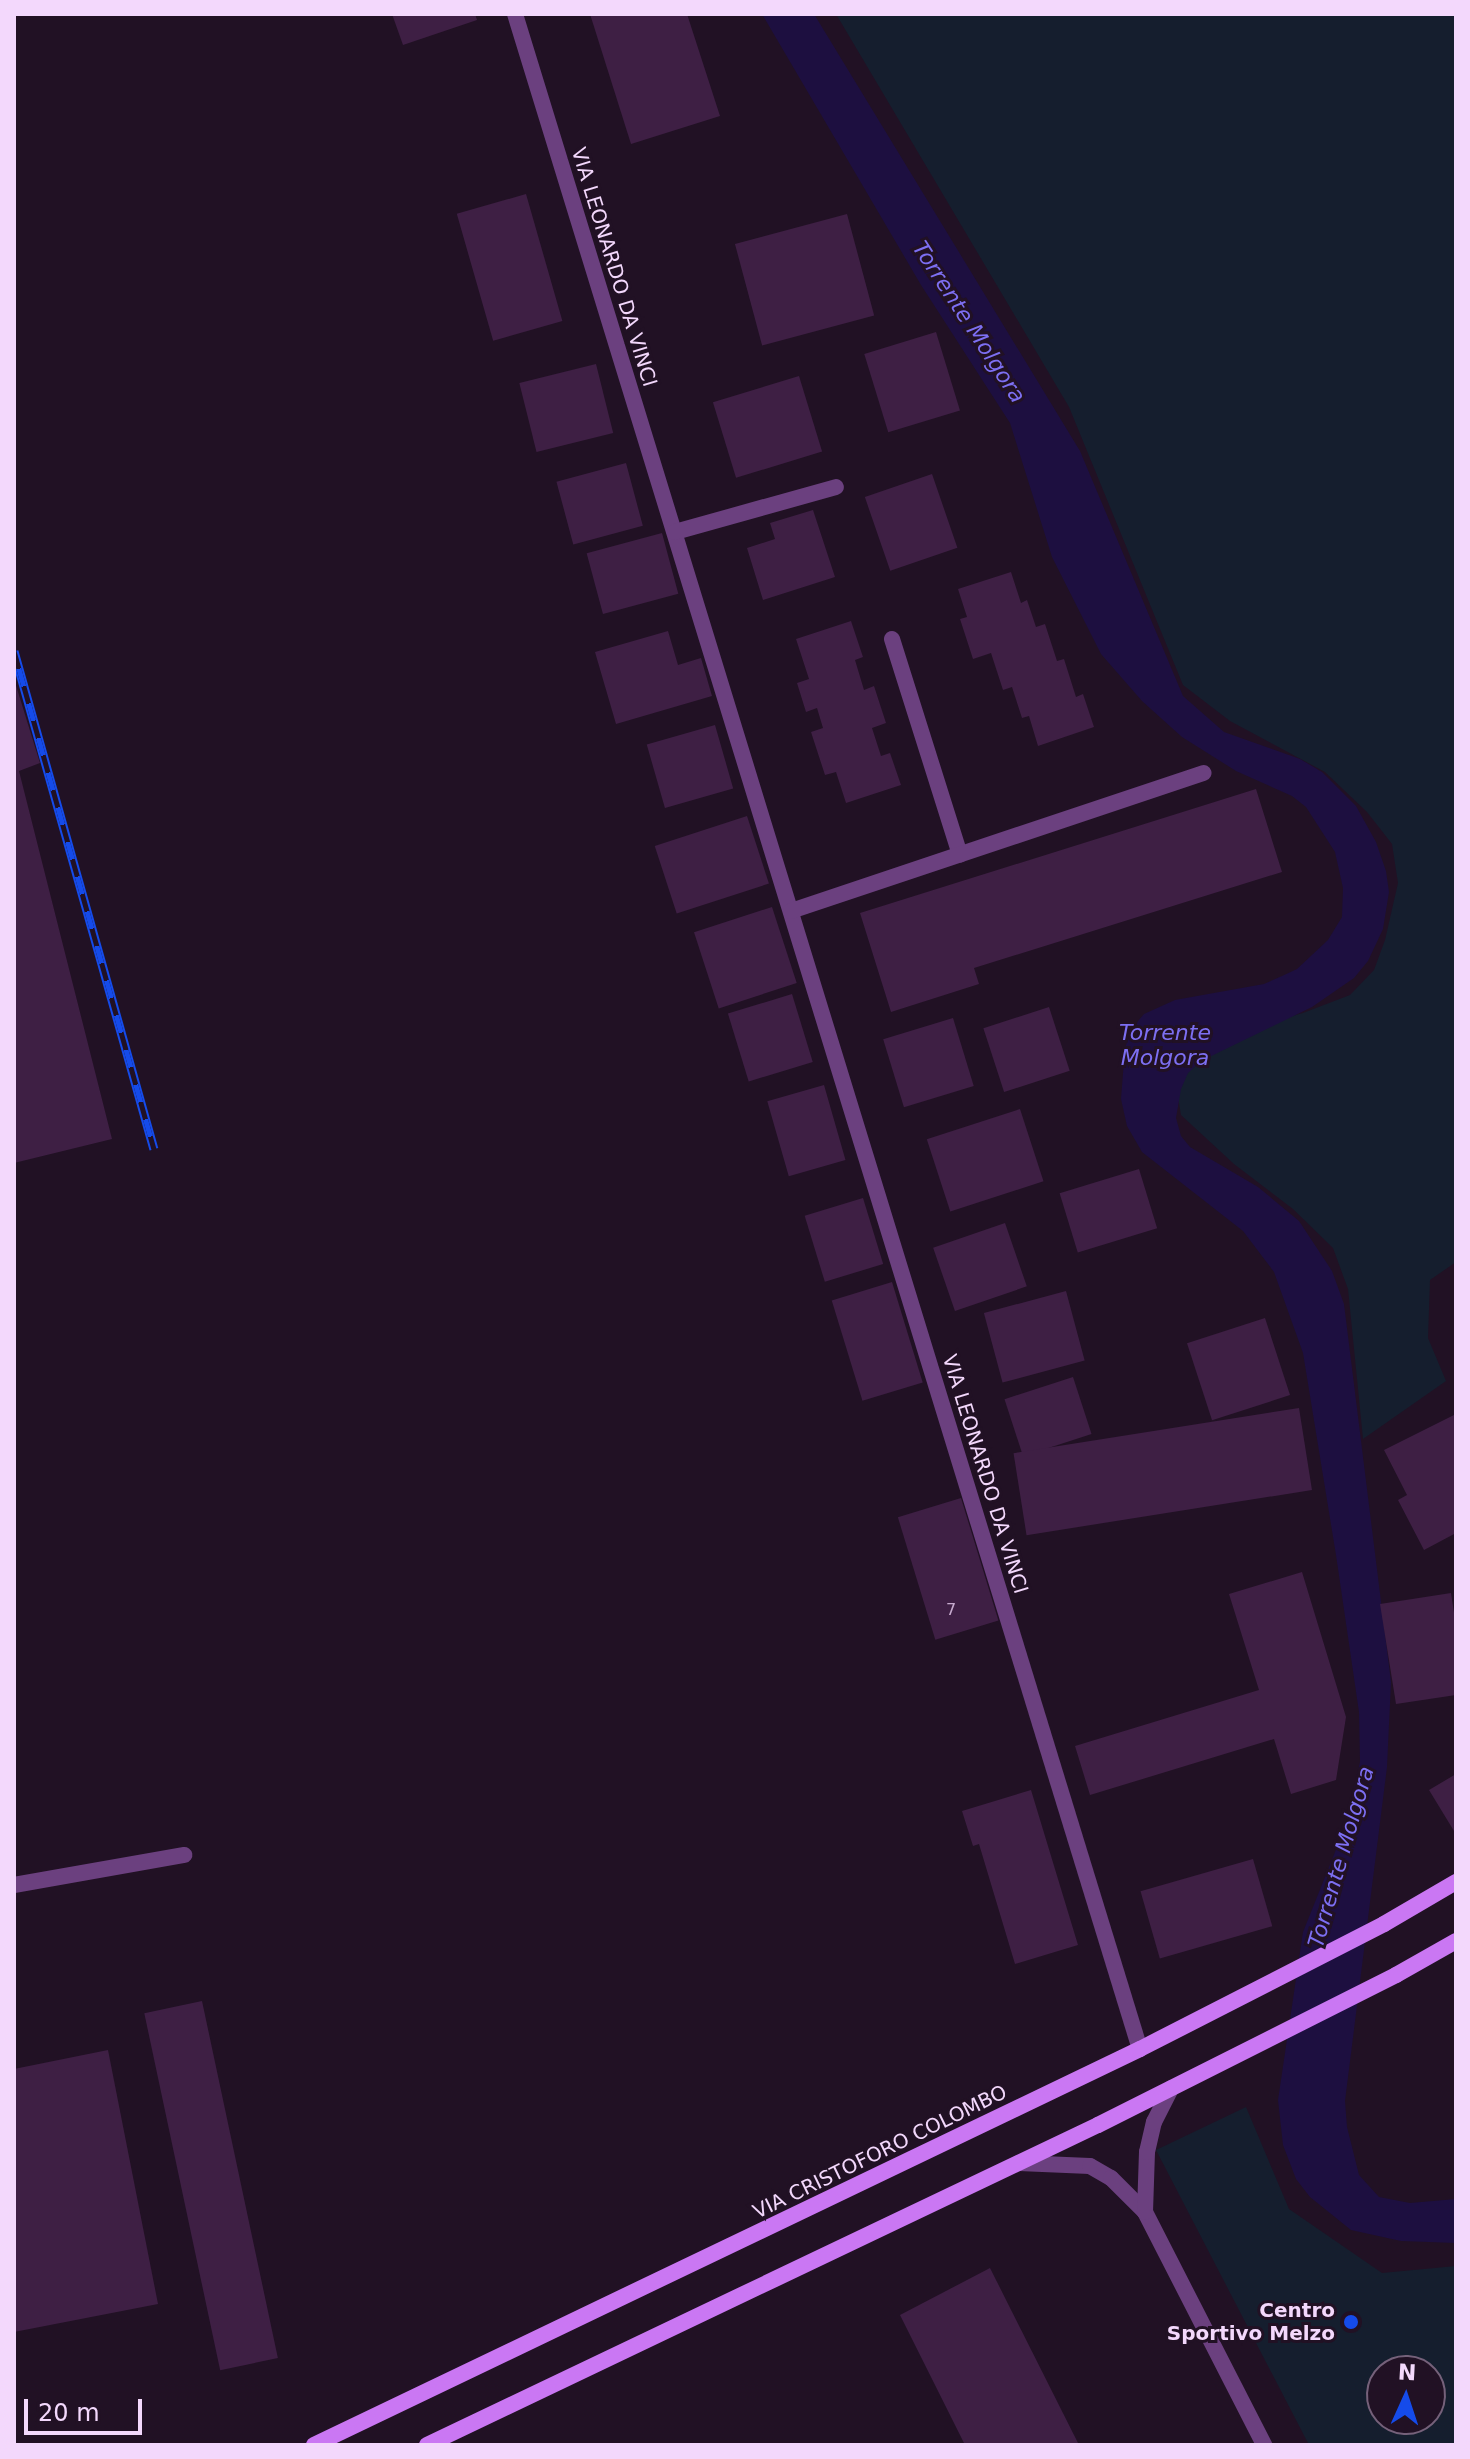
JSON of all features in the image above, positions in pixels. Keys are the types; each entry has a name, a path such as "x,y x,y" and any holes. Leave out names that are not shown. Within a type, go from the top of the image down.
{"street":[{"name":"VIA LEONARDO DA VINCI","path":"515,14 1140,2049"},
{"path":"675,532 836,487"},
{"path":"892,639 960,855"},
{"path":"791,911 1204,773"},
{"path":"14,1885 184,1855"},
{"name":"VIA CRISTOFORO COLOMBO","path":"314,2445 1140,2049 1384,1924 1456,1882"},
{"path":"427,2445 1019,2163 1396,1975 1456,1941"},
{"path":"1145,2212 1147,2152 1154,2122 1171,2088"},
{"path":"1019,2163 1090,2166 1111,2178 1145,2212 1264,2445"}],"shaded area":[{"path":"836,14 1456,14 1456,1262 1430,1280 1428,1338 1446,1381 1363,1439 1348,1289 1333,1248 1293,1209 1234,1164 1181,1115 1178,1097 1183,1074 1197,1053 1266,1023 1350,995 1374,970 1385,940 1398,883 1392,844 1367,812 1325,772 1230,721 1183,685 1069,407"},
{"name":"Centro Sportivo Melzo","path":"1246,2107 1289,2209 1382,2273 1456,2266 1456,2445 1309,2445 1156,2150"}],"water":[{"name":"Torrente Molgora","path":"762,14 814,14 1080,451 1183,696 1224,732 1300,759 1322,772 1356,806 1376,842 1386,871 1389,892 1383,929 1368,961 1354,978 1312,1007 1201,1061 1188,1073 1181,1089 1176,1118 1181,1136 1190,1147 1258,1187 1299,1221 1332,1271 1344,1304 1391,1682 1387,1767 1345,2101 1347,2127 1359,2175 1379,2197 1410,2203 1456,2199 1456,2243 1401,2241 1351,2230 1310,2197 1296,2179 1283,2145 1278,2100 1303,1932 1345,1827 1360,1762 1359,1712 1336,1555 1303,1353 1274,1272 1243,1231 1142,1152 1127,1126 1121,1099 1125,1048 1132,1028 1144,1014 1175,1000 1264,984 1297,969 1328,940 1342,917 1343,888 1335,852 1306,807 1292,796 1236,771 1182,737 1142,701 1101,654 1052,557 1010,423 921,285"}],"building":[{"path":"392,14 475,14 477,20 403,45"},
{"path":"590,14 687,14 720,116 631,144"},
{"path":"526,194 562,321 493,341 457,214"},
{"path":"847,214 874,315 762,345 735,244"},
{"path":"936,332 960,410 888,432 864,354"},
{"path":"596,364 613,433 537,452 519,383"},
{"path":"799,376 822,452 736,478 713,402"},
{"path":"626,463 643,526 573,544 556,482"},
{"path":"932,474 957,548 890,571 865,497"},
{"path":"813,510 835,577 763,600 747,548 775,539 770,523"},
{"path":"662,533 678,594 603,614 587,553"},
{"path":"1011,572 1021,603 1027,600 1036,627 1045,624 1057,661 1064,659 1076,697 1083,694 1094,727 1038,746 1029,716 1022,718 1012,687 1003,690 991,653 973,659 960,619 967,617 958,589"},
{"path":"851,621 863,657 855,660 864,690 874,686 886,723 872,728 881,756 890,753 901,785 846,803 836,772 825,775 811,732 823,728 817,708 806,712 797,683 809,679 796,639"},
{"path":"668,631 678,665 701,658 712,696 616,724 595,652"},
{"path":"14,679 40,763 19,771 112,1139 14,1163"},
{"path":"715,725 733,788 665,808 647,745"},
{"path":"1256,789 1282,872 974,968 979,984 891,1012 860,913"},
{"path":"747,816 769,884 677,913 655,846"},
{"path":"772,907 797,983 719,1008 694,932"},
{"path":"792,994 813,1062 749,1081 728,1014"},
{"path":"1049,1007 1070,1071 1004,1092 983,1028"},
{"path":"953,1018 974,1086 904,1107 883,1039"},
{"path":"824,1085 845,1160 789,1176 767,1101"},
{"path":"1020,1109 1043,1181 950,1212 927,1139"},
{"path":"1139,1169 1157,1228 1078,1253 1060,1193"},
{"path":"863,1198 883,1264 825,1282 805,1216"},
{"path":"1005,1223 1027,1286 955,1311 933,1248"},
{"path":"892,1282 923,1382 862,1401 832,1300"},
{"path":"1066,1291 1085,1361 1003,1383 984,1313"},
{"path":"1265,1318 1290,1395 1212,1420 1187,1343"},
{"path":"1073,1377 1092,1434 1023,1456 1005,1399"},
{"path":"1299,1408 1312,1490 1027,1535 1014,1453"},
{"path":"1456,1414 1456,1533 1424,1550 1398,1500 1407,1495 1384,1450"},
{"path":"961,1498 998,1620 935,1640 898,1517"},
{"path":"1302,1572 1346,1717 1336,1780 1291,1794 1274,1739 1090,1795 1075,1746 1259,1690 1229,1594"},
{"path":"1451,1593 1456,1626 1456,1695 1396,1704 1380,1604"},
{"path":"1456,1774 1456,1829 1454,1831 1429,1790"},
{"path":"1031,1790 1078,1945 1015,1964 979,1844 973,1846 962,1811"},
{"path":"1253,1859 1272,1926 1160,1959 1141,1891"},
{"path":"202,2001 278,2358 220,2370 144,2013"},
{"path":"108,2050 158,2304 14,2332 14,2069"},
{"path":"990,2268 1079,2445 965,2445 900,2315"}],"railway":[{"path":"14,651 154,1149"}],"place":[{"name":"Centro Sportivo Melzo","path":"1351,2322"}]}
